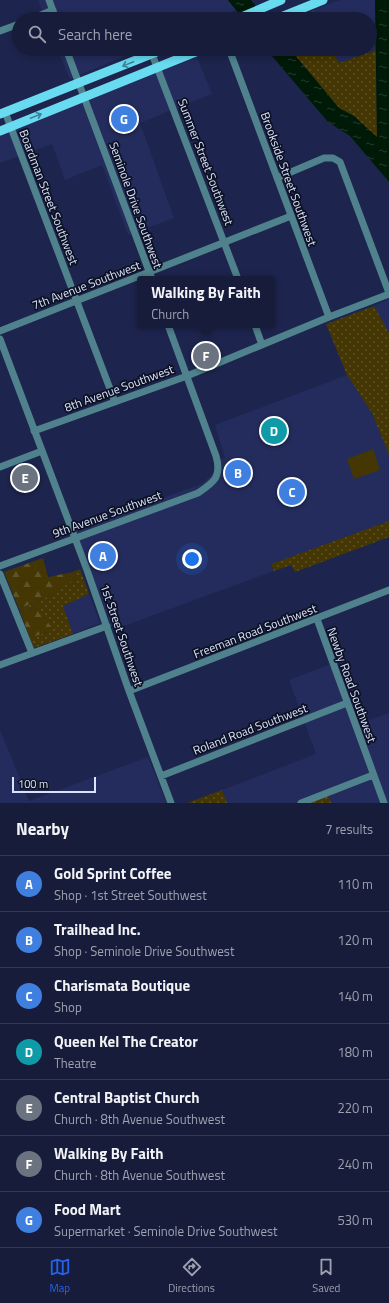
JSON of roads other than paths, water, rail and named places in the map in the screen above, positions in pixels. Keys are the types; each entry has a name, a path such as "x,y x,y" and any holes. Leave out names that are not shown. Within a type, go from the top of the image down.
{"main road":[{"path":"254,12 281,0"},
{"path":"293,12 323,0"},
{"path":"3,113 147,56"},
{"path":"0,131 186,56"}],"street":[{"path":"48,12 53,10 49,0"},
{"path":"0,31 12,27"},
{"name":"Seminole Drive Southwest","path":"68,56 150,276"},
{"name":"Summer Street Southwest","path":"153,56 237,276"},
{"name":"Brookside Street Southwest","path":"232,56 329,317"},
{"name":"Boardman Street Southwest","path":"3,113 11,126 115,402"},
{"path":"277,178 324,158 333,158 340,162 389,294"},
{"name":"7th Avenue Southwest","path":"150,276 225,242 291,216"},
{"name":"7th Avenue Southwest","path":"0,331 77,301 137,280"},
{"name":"8th Avenue Southwest","path":"34,430 187,376 329,317 389,294"},
{"path":"169,328 187,376"},
{"path":"256,328 262,345"},
{"name":"1st Street Southwest","path":"1,343 74,538 88,570 171,803"},
{"name":"9th Avenue Southwest","path":"0,566 198,493 214,481 218,476 219,466 187,376"},
{"path":"0,467 42,451"},
{"path":"0,574 32,653"},
{"name":"Freeman Road Southwest","path":"130,691 389,590"},
{"name":"Newby Road Southwest","path":"317,619 384,803"},
{"path":"0,665 107,626"},
{"name":"Roland Road Southwest","path":"161,776 347,703"},
{"path":"301,803 374,775"}],"water":[{"path":"228,0 251,0 260,12 237,12"},
{"path":"375,0 389,0 389,182 350,136 328,122 272,56 296,56 339,108 354,116 377,137 377,12 375,12"}],"place":[{"name":"Food Mart","path":"124,119"},
{"name":"Walking By Faith","path":"206,356"},
{"name":"Queen Kel The Creator","path":"274,431"},
{"name":"Trailhead Inc.","path":"238,473"},
{"name":"Central Baptist Church","path":"25,478"},
{"name":"Charismata Boutique","path":"292,492"},
{"name":"Gold Sprint Coffee","path":"103,556"}]}
